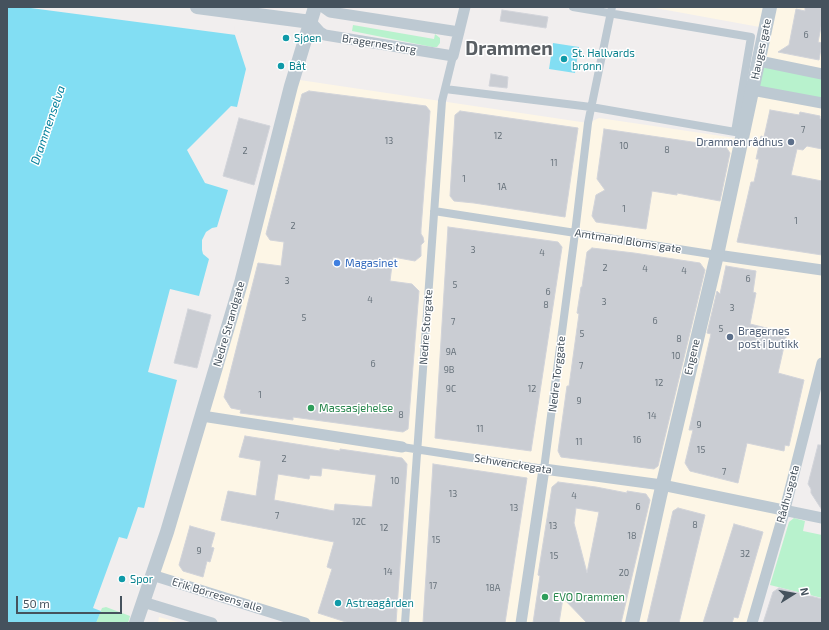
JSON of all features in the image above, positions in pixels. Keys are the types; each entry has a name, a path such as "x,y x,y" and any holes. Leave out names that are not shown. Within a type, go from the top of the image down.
{"street":[{"path":"197,7 311,22"},
{"name":"Nedre Strandgate","path":"136,623 202,416 241,283 291,86 315,7"},
{"path":"323,7 330,12 459,32"},
{"name":"Nedre Storgate","path":"405,623 442,101 465,7"},
{"path":"445,89 591,108 736,132 751,38 611,10 573,7"},
{"name":"Hauges gate","path":"752,90 770,7"},
{"name":"Nedre Torggate","path":"521,623 544,469 588,124 611,10"},
{"name":"Bragernes torg","path":"311,22 320,32 325,35 453,56"},
{"path":"759,61 822,74"},
{"path":"752,90 822,103"},
{"name":"Engene","path":"632,623 662,485 717,255 752,90"},
{"name":"Amtmand Bloms gate","path":"434,211 822,270"},
{"name":"Rådhusgata","path":"752,623 785,509 822,363"},
{"name":"Schwenckegata","path":"202,416 544,469 662,485 785,509 822,518"},
{"name":"Erik Børresens alle","path":"152,575 305,623"},
{"path":"143,602 212,623"}],"shaded area":[{"path":"650,7 822,7 822,368 752,623 305,623 152,575 249,278 293,79 588,123 599,118 742,139 765,28"},
{"path":"159,617 181,623 158,623"}],"green space":[{"path":"353,25 434,39 435,34 440,38 440,43 437,47 432,47 352,31"},
{"path":"759,61 822,74 822,103 752,90"},
{"path":"794,518 805,521 803,531 822,535 822,598 770,585 789,522"},
{"path":"106,607 130,616 128,623 96,623 102,608"}],"water":[{"name":"Drammenselva","path":"7,7 233,7 232,26 246,69 237,107 231,106 187,150 205,183 228,190 217,227 206,232 202,240 203,254 209,259 199,296 170,289 148,372 177,380 144,508 138,507 127,539 119,537 93,608 101,611 96,623 7,623"},
{"path":"553,43 579,47 575,73 549,69"}],"pier":[{"path":"23,7 235,7 234,26 236,35"}],"building":[{"path":"805,7 822,7 822,22 818,42 822,43 819,60 778,52 789,45 796,9 805,11"},
{"path":"502,10 548,17 546,28 500,21"},
{"path":"491,74 508,77 507,88 489,86"},
{"path":"309,91 426,106 430,111 421,229 424,242 421,245 421,256 415,261 393,257 390,281 412,284 419,291 408,429 403,432 293,417 293,420 240,413 241,410 231,408 224,397 258,263 281,266 284,242 270,240 266,234 302,94"},
{"path":"770,110 799,115 800,112 820,116 820,119 822,119 822,149 807,146 803,150 797,149 791,175 822,181 822,255 737,242 751,182 754,182 759,159 756,159 761,136 764,137"},
{"path":"460,111 578,128 565,217 454,201 450,196 455,115"},
{"path":"239,118 270,126 254,185 223,176"},
{"path":"604,129 726,147 730,153 720,201 677,193 677,195 652,191 646,229 596,222 592,216 596,195 605,190 597,179"},
{"path":"448,227 558,242 562,247 531,451 435,438"},
{"path":"592,248 700,263 705,270 658,466 654,469 561,457 558,451 567,386 569,386 579,314 577,313 581,287 587,252"},
{"path":"726,266 756,271 753,292 756,293 750,324 787,333 778,373 804,380 789,446 785,445 784,451 747,443 738,483 690,471 685,463 693,430 689,430 711,334 707,333 717,291 720,294"},
{"path":"188,309 211,315 197,368 174,363"},
{"path":"245,436 340,451 340,449 402,458 407,464 396,623 349,623 318,613 332,569 327,567 334,542 221,520 228,491 256,496 261,461 239,457","holes":["322,468 376,475 372,507 335,504 334,511 274,500 278,474 309,479 310,475 321,476"]},
{"path":"818,445 822,445 822,510 811,493 811,489 808,484"},
{"path":"433,464 527,478 505,623 423,623"},
{"path":"558,482 627,493 627,491 646,494 650,500 621,623 587,623 563,598 559,623 533,623 540,576 538,575 552,487","holes":["576,508 599,512 587,573 574,523"]},
{"path":"678,508 705,515 679,623 647,623 673,511"},
{"path":"734,524 763,532 738,618 734,617 732,623 703,623"},
{"path":"190,526 215,533 211,547 214,548 210,562 207,561 203,577 183,571 179,565"},
{"path":"779,588 822,599 822,623 763,623 773,592"}],"place":[{"name":"Sjøen","path":"286,38"},
{"name":"St. Hallvards brønn","path":"564,59"},
{"name":"Båt","path":"281,66"},
{"name":"Drammen rådhus","path":"791,142"},
{"name":"Magasinet","path":"337,263"},
{"name":"Bragernes post i butikk","path":"730,337"},
{"name":"Massasjehelse","path":"311,408"},
{"name":"Spor","path":"122,579"},
{"name":"EVO Drammen","path":"545,597"},
{"name":"Astreagården","path":"338,603"}],"district":[{"name":"Drammen","path":"509,49"}]}
